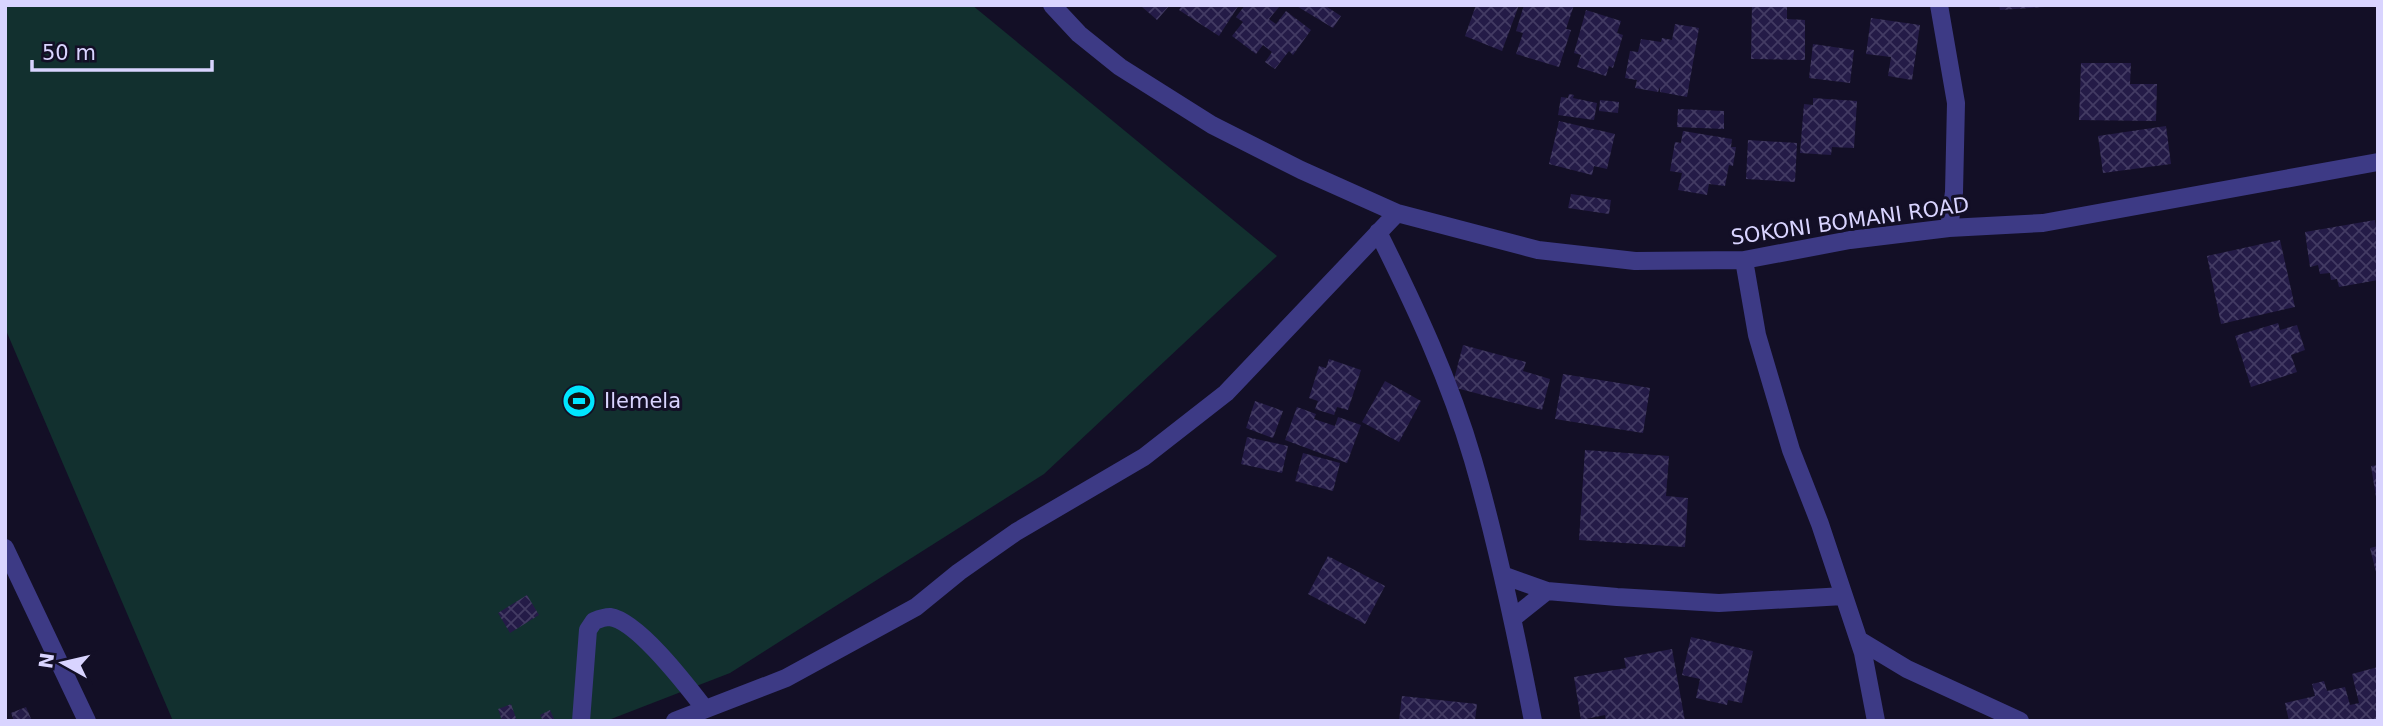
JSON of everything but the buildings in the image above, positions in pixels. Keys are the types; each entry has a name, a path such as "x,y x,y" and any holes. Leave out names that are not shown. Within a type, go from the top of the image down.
{"street":[{"name":"SOKONI BOMANI ROAD","path":"1052,5 1079,34 1120,67 1212,125 1301,170 1397,213 1538,250 1635,261 1744,260 1850,240 1949,228 2043,223 2378,162"},
{"path":"1939,5 1956,103 1954,192 1949,228"},
{"path":"675,721 786,678 916,607 1016,531 1144,457 1226,393 1397,213"},
{"path":"1378,232 1438,361 1473,457 1505,576 1533,721"},
{"path":"1744,260 1757,335 1791,450 1820,524 1859,640 1876,721"},
{"path":"5,548 87,721"},
{"path":"1505,576 1547,591 1719,603 1844,596"},
{"path":"1513,618 1547,591"},
{"path":"581,721 588,630 594,621 611,617 623,623 656,650 676,670 705,709"},
{"path":"1859,640 1906,669 2020,721"}],"green space":[{"name":"Ilemela","path":"5,5 972,5 1277,256 1044,474 730,673 606,721 173,721 5,328"}],"place":[{"name":"Ilemela","path":"579,401"}]}
